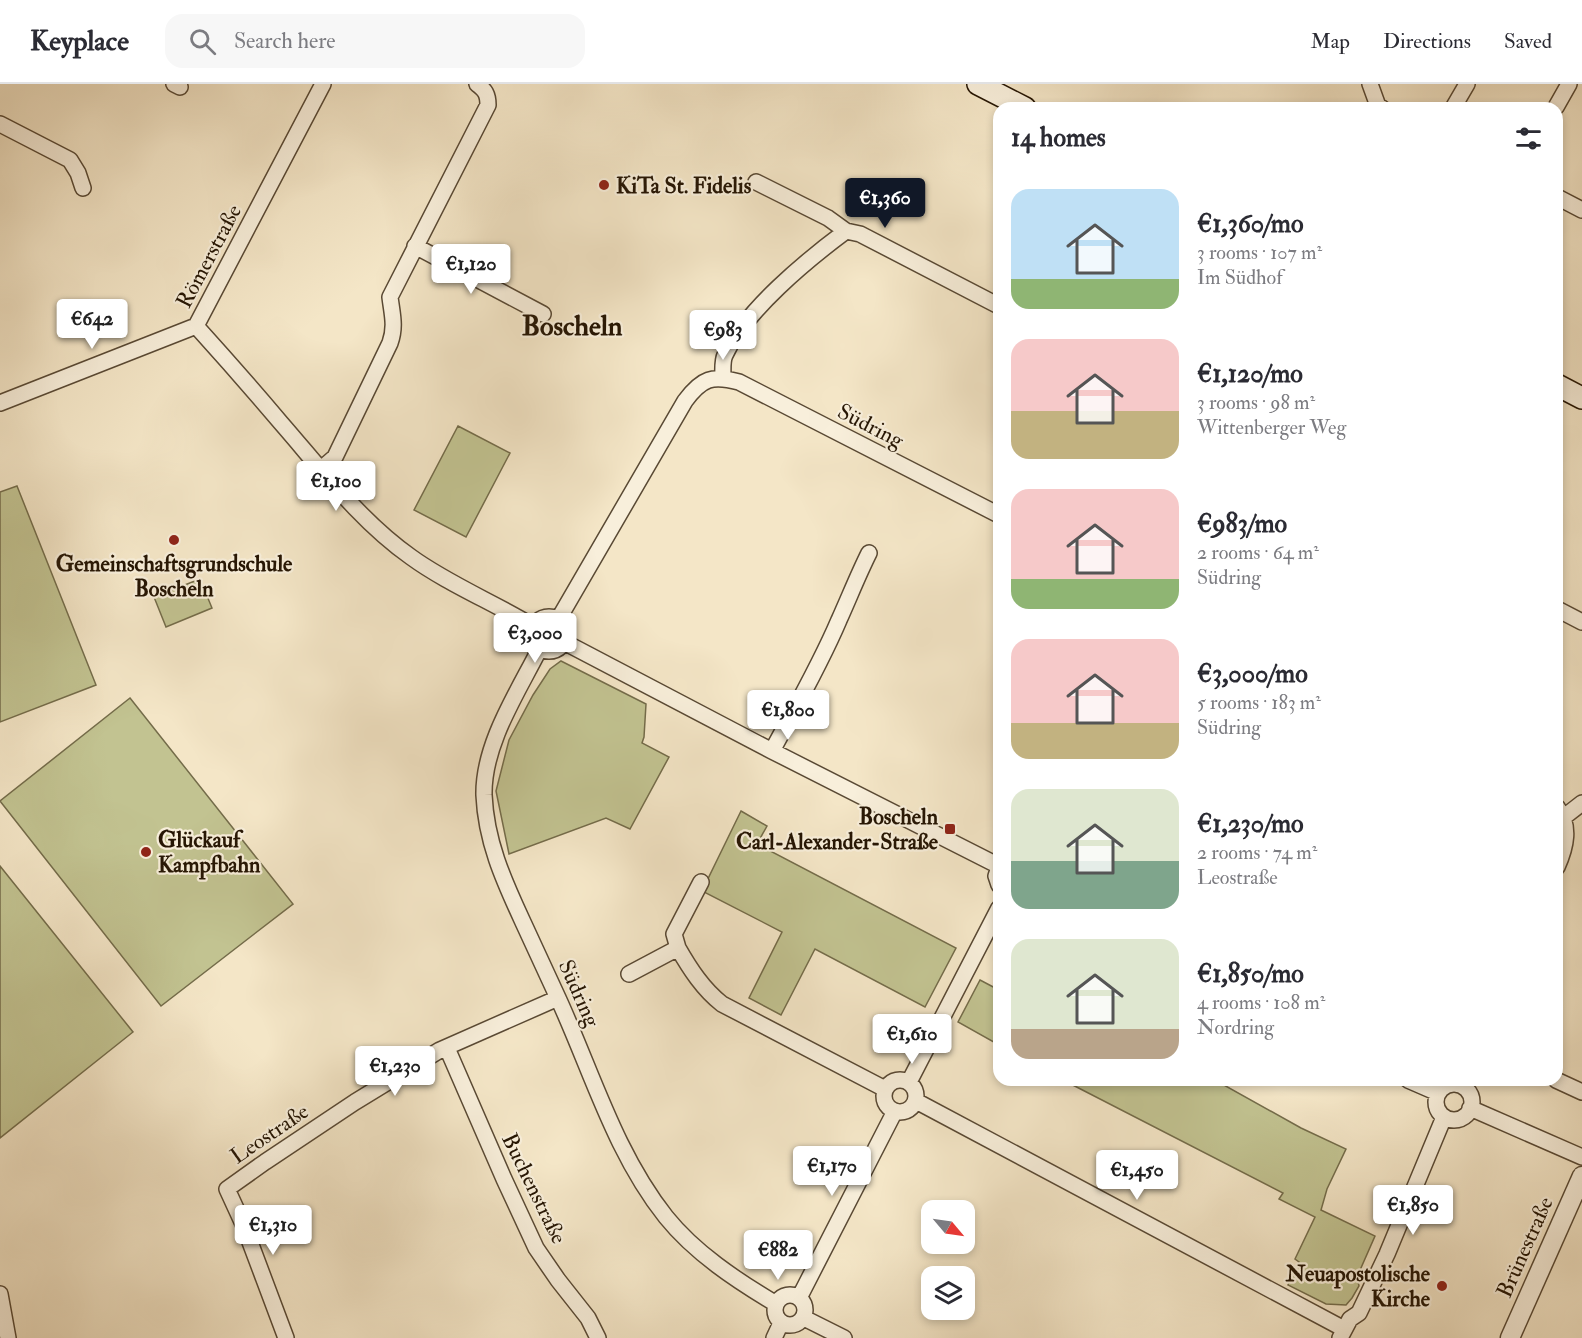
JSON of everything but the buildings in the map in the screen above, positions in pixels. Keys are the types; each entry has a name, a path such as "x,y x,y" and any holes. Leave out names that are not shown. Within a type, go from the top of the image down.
{"main road":[{"path":"978,84 1013,102"},
{"path":"1563,388 1582,399"}],"street":[{"name":"Römerstraße","path":"0,403 196,326 323,84"},
{"path":"321,470 334,457 390,343 394,323 390,297 488,105 488,96 477,84"},
{"path":"1370,84 1377,102"},
{"path":"1457,102 1467,84"},
{"path":"1559,102 1569,84"},
{"path":"0,124 70,160 83,188"},
{"path":"756,182 828,218 846,231 861,234 993,303"},
{"path":"1563,201 1582,210"},
{"path":"558,620 685,401 696,388 710,379 723,378 724,357 741,328 797,270 846,231"},
{"path":"415,246 543,314"},
{"path":"196,326 364,518 412,558 534,627"},
{"name":"Südring","path":"723,378 739,382 993,512"},
{"path":"772,751 839,621 869,553"},
{"path":"1563,612 1582,622"},
{"path":"547,617 558,620 563,624 565,630 564,642 556,649 546,651 540,648 533,639 537,622 547,617"},
{"path":"564,642 993,864"},
{"name":"Südring","path":"540,648 493,745 485,775 484,794 490,835 499,869 558,998 621,1145 650,1195 685,1238 716,1264 776,1304"},
{"path":"1563,811 1582,803"},
{"path":"1563,818 1567,830 1563,845"},
{"path":"701,882 674,934 678,948 689,968 711,996 722,1004 885,1089"},
{"path":"909,1082 993,920"},
{"path":"629,974 678,948"},
{"name":"Leostraße","path":"286,1338 244,1226 227,1189 355,1102 440,1050 558,998"},
{"name":"Buchenstraße","path":"447,1048 536,1248 588,1318 598,1338"},
{"path":"896,1080 909,1082 916,1090 916,1101 903,1112 890,1109 885,1102 885,1089 896,1080"},
{"path":"1563,1083 1582,1092"},
{"path":"1422,1086 1438,1093"},
{"path":"1446,1086 1438,1093 1436,1106 1444,1117 1456,1119 1462,1117 1470,1108 1471,1097 1464,1086"},
{"path":"916,1101 1342,1333 1350,1319 1359,1313 1388,1254 1444,1117"},
{"path":"1470,1108 1582,1158"},
{"path":"799,1298 895,1111"},
{"name":"Brünestraße","path":"1510,1338 1582,1176"},
{"path":"0,1294 9,1338"},
{"path":"786,1295 799,1298 806,1307 804,1318 796,1325 781,1323 776,1315 776,1304 786,1295"},
{"path":"804,1318 844,1338"},
{"path":"774,1338 781,1323"}],"green space":[{"path":"458,426 510,453 466,537 414,510"},
{"path":"17,486 96,685 0,722 0,492"},
{"path":"200,579 212,608 166,627 154,597"},
{"path":"561,661 646,704 642,743 669,757 630,829 606,818 509,854 496,791 509,740 550,669"},
{"name":"Glückauf Kampfbahn","path":"130,698 293,904 161,1006 0,801"},
{"path":"741,811 767,826 757,844 956,948 925,1007 815,949 781,1015 749,998 782,932 702,891"},
{"path":"0,866 133,1032 0,1138"},
{"path":"980,980 993,987 993,1042 958,1022"},
{"path":"1075,1086 1226,1086 1301,1128 1346,1149 1327,1189 1321,1210 1375,1236 1357,1277 1359,1286 1346,1305 1326,1304 1288,1285 1299,1262 1295,1259 1315,1217 1279,1199 1283,1193"}],"place":[{"name":"KiTa St. Fidelis","path":"604,185"},
{"name":"Gemeinschaftsgrundschule Boscheln","path":"174,540"},
{"name":"Boscheln Carl-Alexander-Straße","path":"950,829"},
{"name":"Glückauf Kampfbahn","path":"146,852"},
{"name":"Neuapostolische Kirche","path":"1442,1286"}],"district":[{"name":"Boscheln","path":"572,325"}]}
